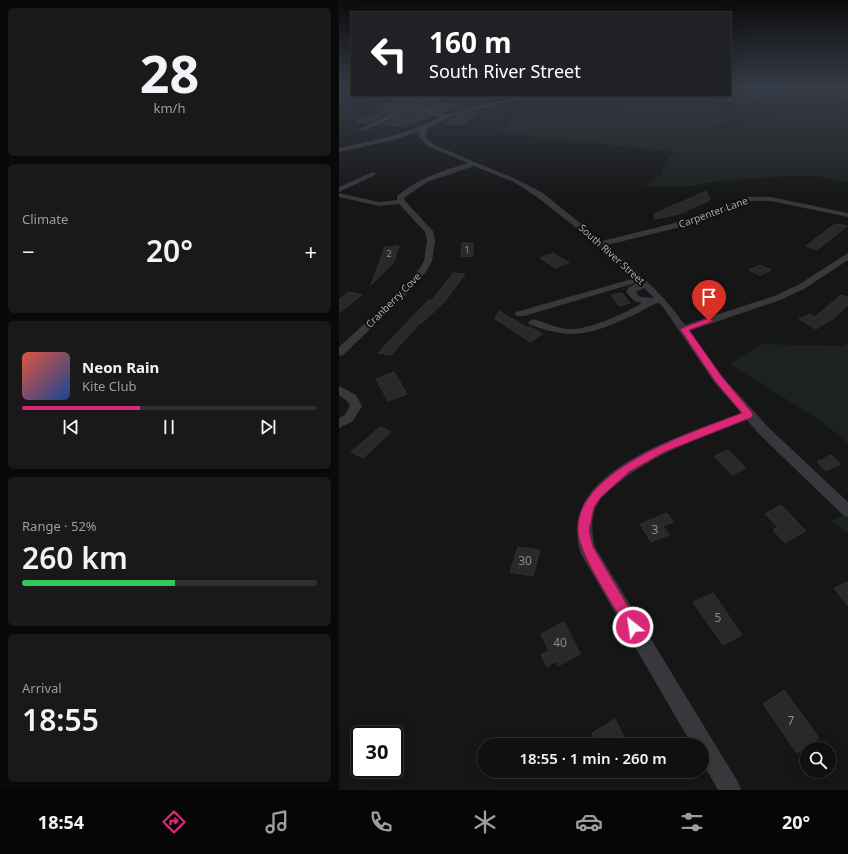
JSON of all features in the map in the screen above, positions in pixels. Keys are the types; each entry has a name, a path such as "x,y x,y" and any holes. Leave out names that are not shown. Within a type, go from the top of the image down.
{"street":[{"path":"360,130 372,125"},
{"path":"339,150 385,140 430,125"},
{"name":"South River Street","path":"424,128 420,141 516,181 560,209 601,244 661,300 684,329 719,379 764,431 848,511"},
{"path":"385,140 408,140"},
{"path":"339,195 379,204 401,202 400,198 426,180 473,164"},
{"path":"339,190 373,174"},
{"name":"Carpenter Lane","path":"601,244 698,220 740,201 752,198 771,199 848,215"},
{"name":"Cranberry Cove","path":"339,353 399,296 423,270 428,261 431,241 429,231 401,202"},
{"path":"684,329 777,298 801,287 848,256"},
{"path":"643,282 632,289 631,292 637,299 648,301 661,300"},
{"path":"520,314 643,282"},
{"path":"533,322 567,332 575,332 588,329 637,309 648,301"},
{"path":"339,390 352,398 356,406 349,418 339,424"},
{"path":"730,790 587,549 583,531 589,506 597,494 626,469 661,450 749,414"}],"shaded area":[{"path":"507,125 730,125 716,125 716,130 736,125 848,125 848,183 818,176 783,176 719,181 685,187 645,186 660,175 666,162 675,152 500,133"},
{"path":"848,342 848,444 821,421 730,364 761,344 843,346"},
{"path":"848,514 848,534 831,520"}],"building":[{"path":"388,125 408,125 402,127"},
{"path":"706,191 710,200 679,214 655,219 654,214"},
{"path":"835,224 847,226 817,250 806,246"},
{"path":"462,243 473,243 473,256 461,257"},
{"path":"399,246 394,262 371,285 385,247"},
{"path":"553,253 569,263 555,268 540,258"},
{"path":"760,265 771,270 760,275 749,270"},
{"path":"453,273 465,274 446,300 421,324 420,323 391,355 378,353 429,300 432,300"},
{"path":"349,292 362,295 339,313 339,300"},
{"path":"622,293 630,303 619,306 611,295"},
{"path":"841,295 848,297 848,305 834,318 816,329 799,319 810,314 815,317"},
{"path":"499,311 528,328 530,327 543,334 530,342 495,319"},
{"path":"394,372 407,394 388,401 376,379"},
{"path":"380,427 391,432 363,458 351,452"},
{"path":"728,450 746,468 732,475 714,456"},
{"path":"831,455 841,464 826,471 817,462"},
{"path":"781,505 806,531 785,543 773,530 778,527 765,514"},
{"path":"667,513 673,522 663,526 669,535 651,542 640,524"},
{"path":"518,547 540,550 533,576 510,572"},
{"path":"848,582 848,606 834,588"},
{"path":"713,593 742,635 723,645 693,602"},
{"path":"564,622 580,654 558,666 556,661 547,667 541,655 549,651 541,634"},
{"path":"784,690 819,738 813,742 800,742 800,751 797,753 763,704"},
{"path":"615,719 624,738 594,738 592,733"}],"route":[{"path":"633,627 587,549 583,531 585,518 589,506 597,494 626,469 661,450 749,414 719,379 684,329 709,321"}]}
